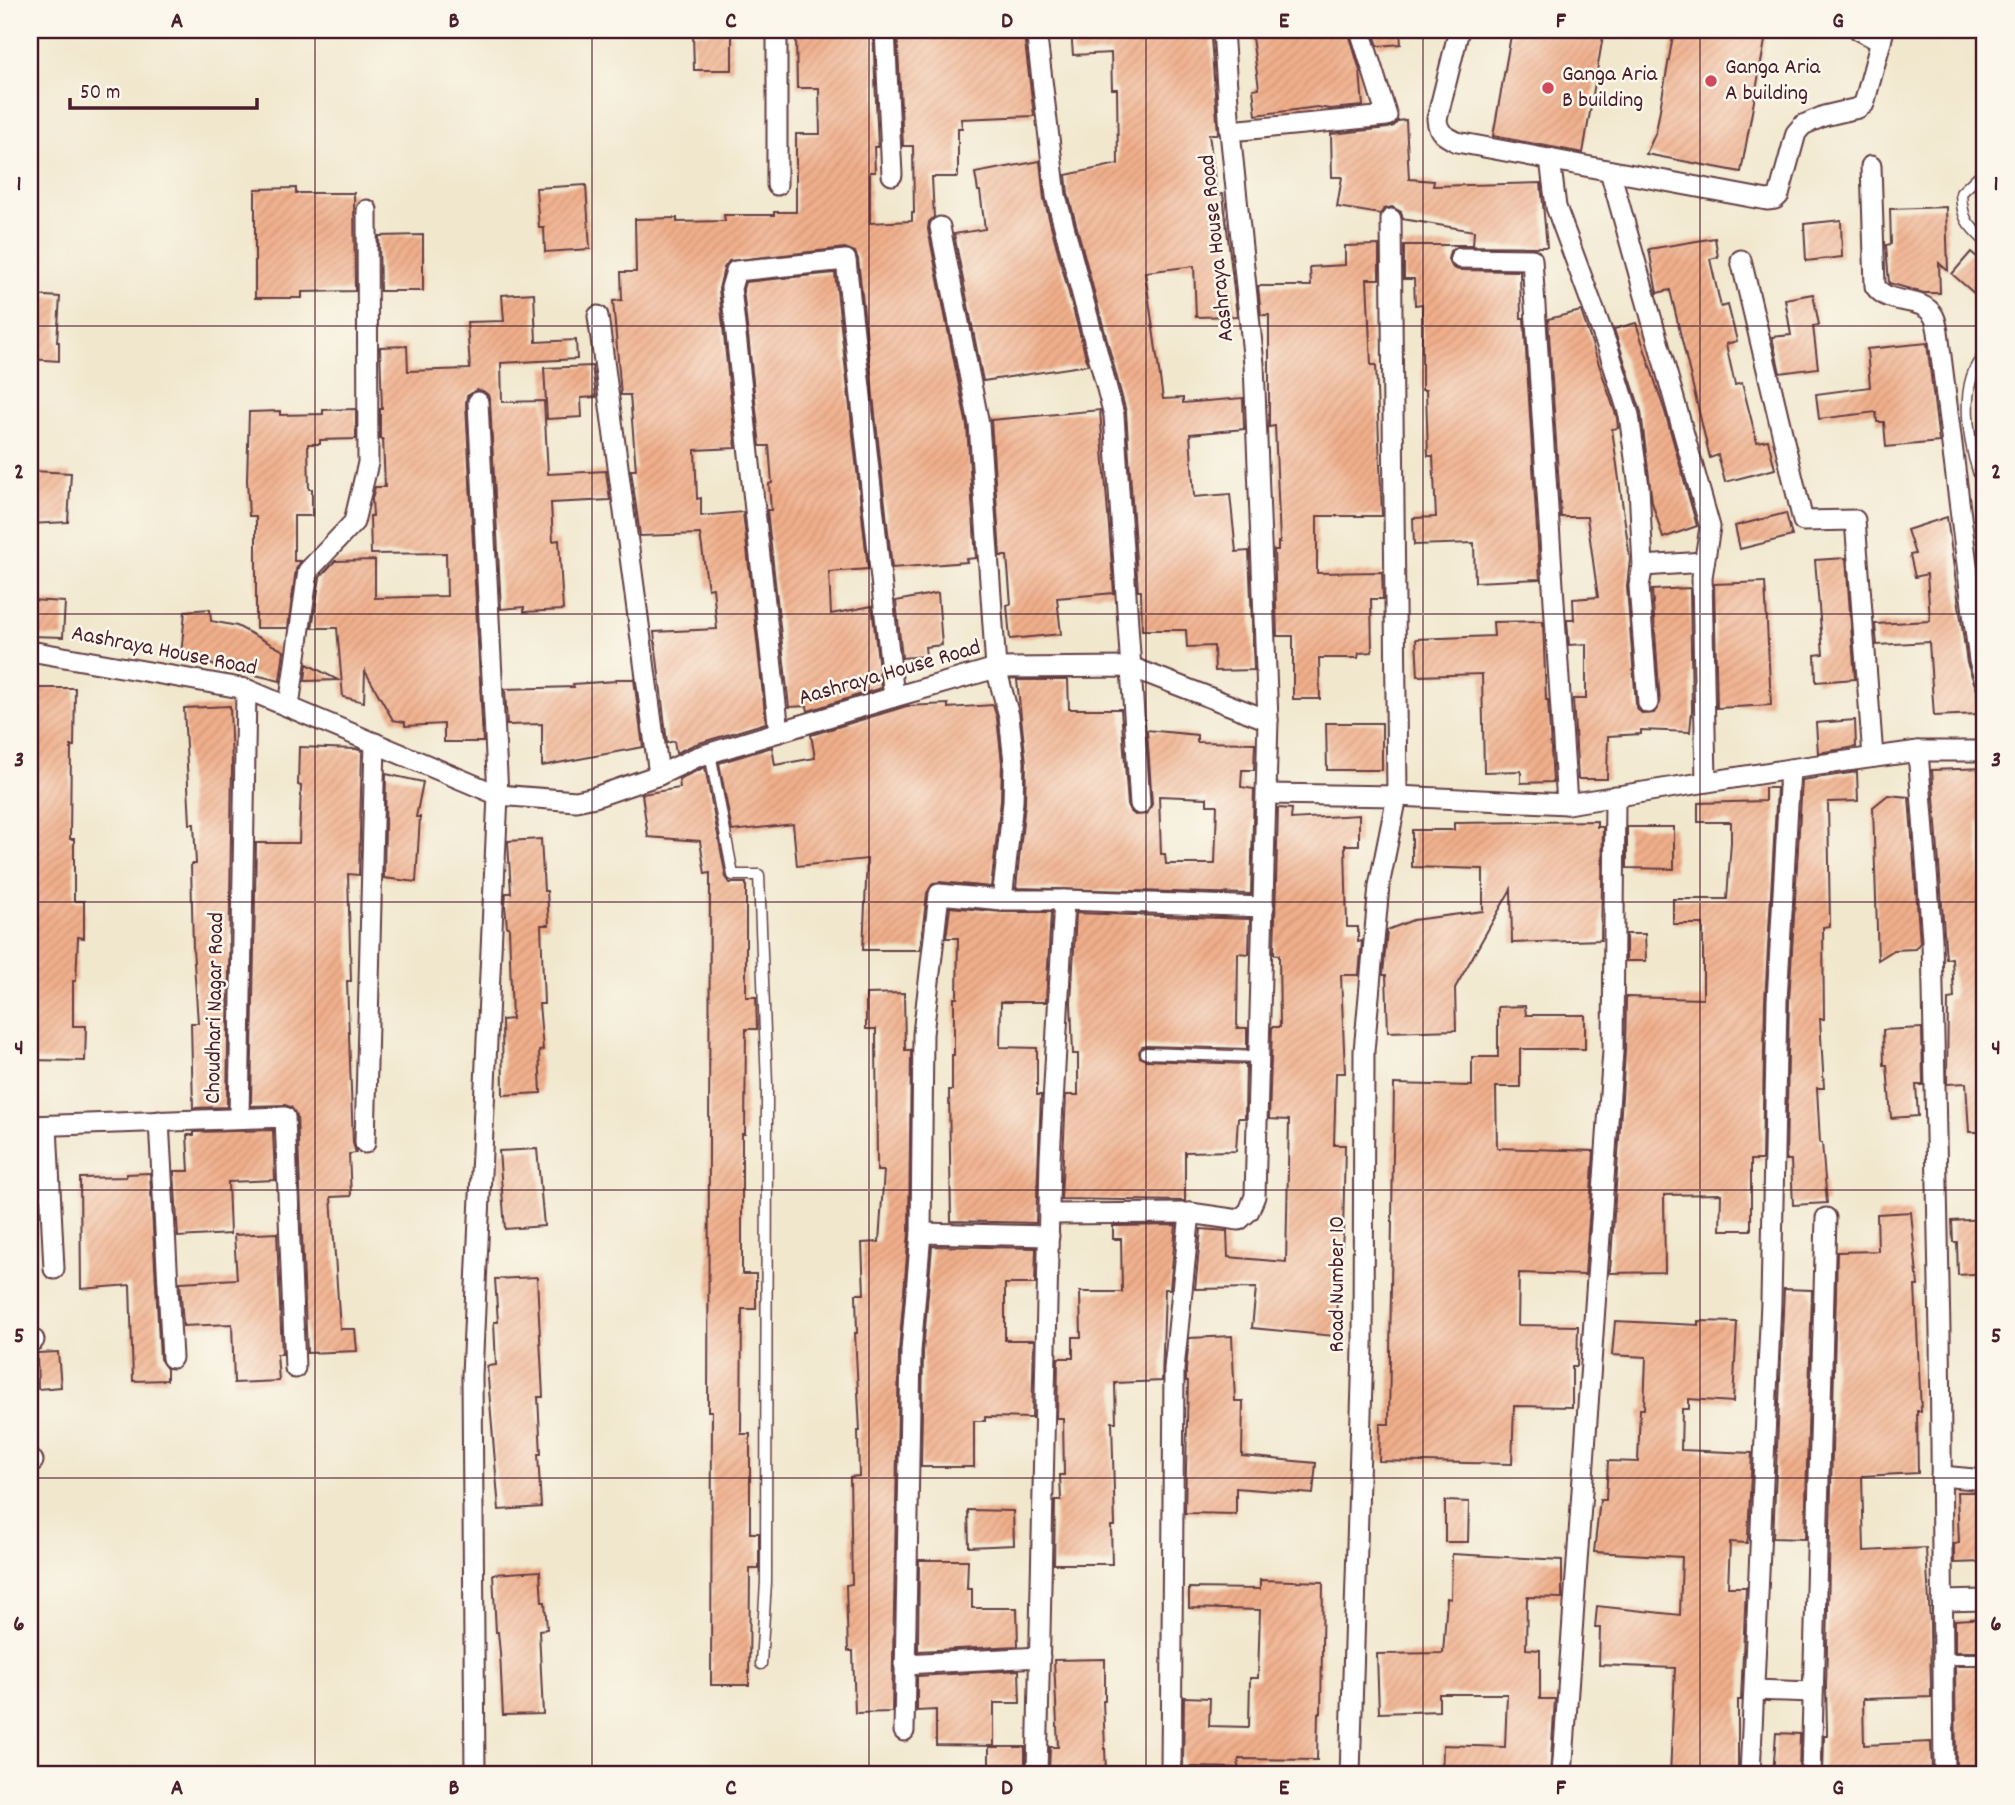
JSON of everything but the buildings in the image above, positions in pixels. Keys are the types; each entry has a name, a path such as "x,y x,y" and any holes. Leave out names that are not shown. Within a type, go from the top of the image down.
{"street":[{"path":"777,30 777,185"},
{"path":"885,30 892,175"},
{"path":"1036,30 1056,196 1114,415 1140,804"},
{"name":"Aashraya House Road","path":"30,651 246,689 498,795 576,801 595,797 710,754 779,732 996,668 1131,667 1268,720 1254,364 1230,131 1223,30"},
{"path":"1230,131 1387,116 1360,30"},
{"path":"1459,30 1437,119 1443,136 1457,142 1761,199 1775,199 1782,188 1796,133 1803,125 1864,104 1882,36 1858,30"},
{"path":"1549,159 1556,207 1608,348 1629,415 1639,487 1643,566 1639,586 1648,703"},
{"path":"1871,166 1875,286 1880,294 1889,299 1923,306 1934,315 1938,332 1979,661 1985,681"},
{"path":"1610,171 1710,527 1702,576 1706,782"},
{"path":"289,706 308,571 354,522 368,463 367,210"},
{"name":"Road Number 10","path":"1350,1775 1363,1349 1364,1051 1379,886 1397,796 1391,219"},
{"path":"940,227 979,424 996,668 1009,716 1014,762 1013,802 1002,900"},
{"path":"1460,258 1532,259 1567,804"},
{"path":"779,732 731,288 736,271 846,260 894,697"},
{"path":"1741,260 1803,521 1856,520 1873,757"},
{"path":"598,316 659,775"},
{"path":"475,1775 472,1375 498,795 478,402"},
{"path":"1643,566 1704,562"},
{"name":"Choudhari Nagar Road","path":"38,1126 239,1118 246,689"},
{"path":"1050,1214 1190,1213 1239,1220 1249,1211 1255,1196 1268,720"},
{"path":"365,1143 375,743"},
{"path":"1266,794 1397,796 1567,804 1918,751 1985,751"},
{"path":"1918,751 1932,939 1944,1775"},
{"path":"1751,1775 1771,1302 1777,1001 1790,769"},
{"path":"1562,1775 1613,1051 1615,796"},
{"path":"904,1731 911,1351 921,1233 923,1034 939,894 1002,900 1264,907"},
{"path":"1037,1775 1050,1159 1064,900"},
{"path":"239,1118 285,1117 295,1368"},
{"path":"159,1121 172,1357"},
{"path":"38,1126 54,1269"},
{"path":"1171,1775 1174,1369 1190,1213"},
{"path":"1811,1775 1826,1218"},
{"path":"921,1233 1049,1236"},
{"path":"1941,1476 1985,1479"},
{"path":"1942,1601 1985,1600"},
{"path":"904,1664 1040,1657"},
{"path":"1755,1690 1813,1692"}],"lane":[{"path":"1985,170 1961,193 1962,213 1985,242"},
{"path":"1985,358 1973,369 1968,389 1970,431 1985,489"},
{"path":"710,754 733,875 759,875 767,1085 766,1582 761,1664"},
{"path":"1146,1053 1260,1058"},
{"path":"1943,1659 1985,1660"}],"place":[{"name":"Ganga Aria A building","path":"1711,81"},
{"name":"Ganga Aria B building","path":"1548,88"}]}
